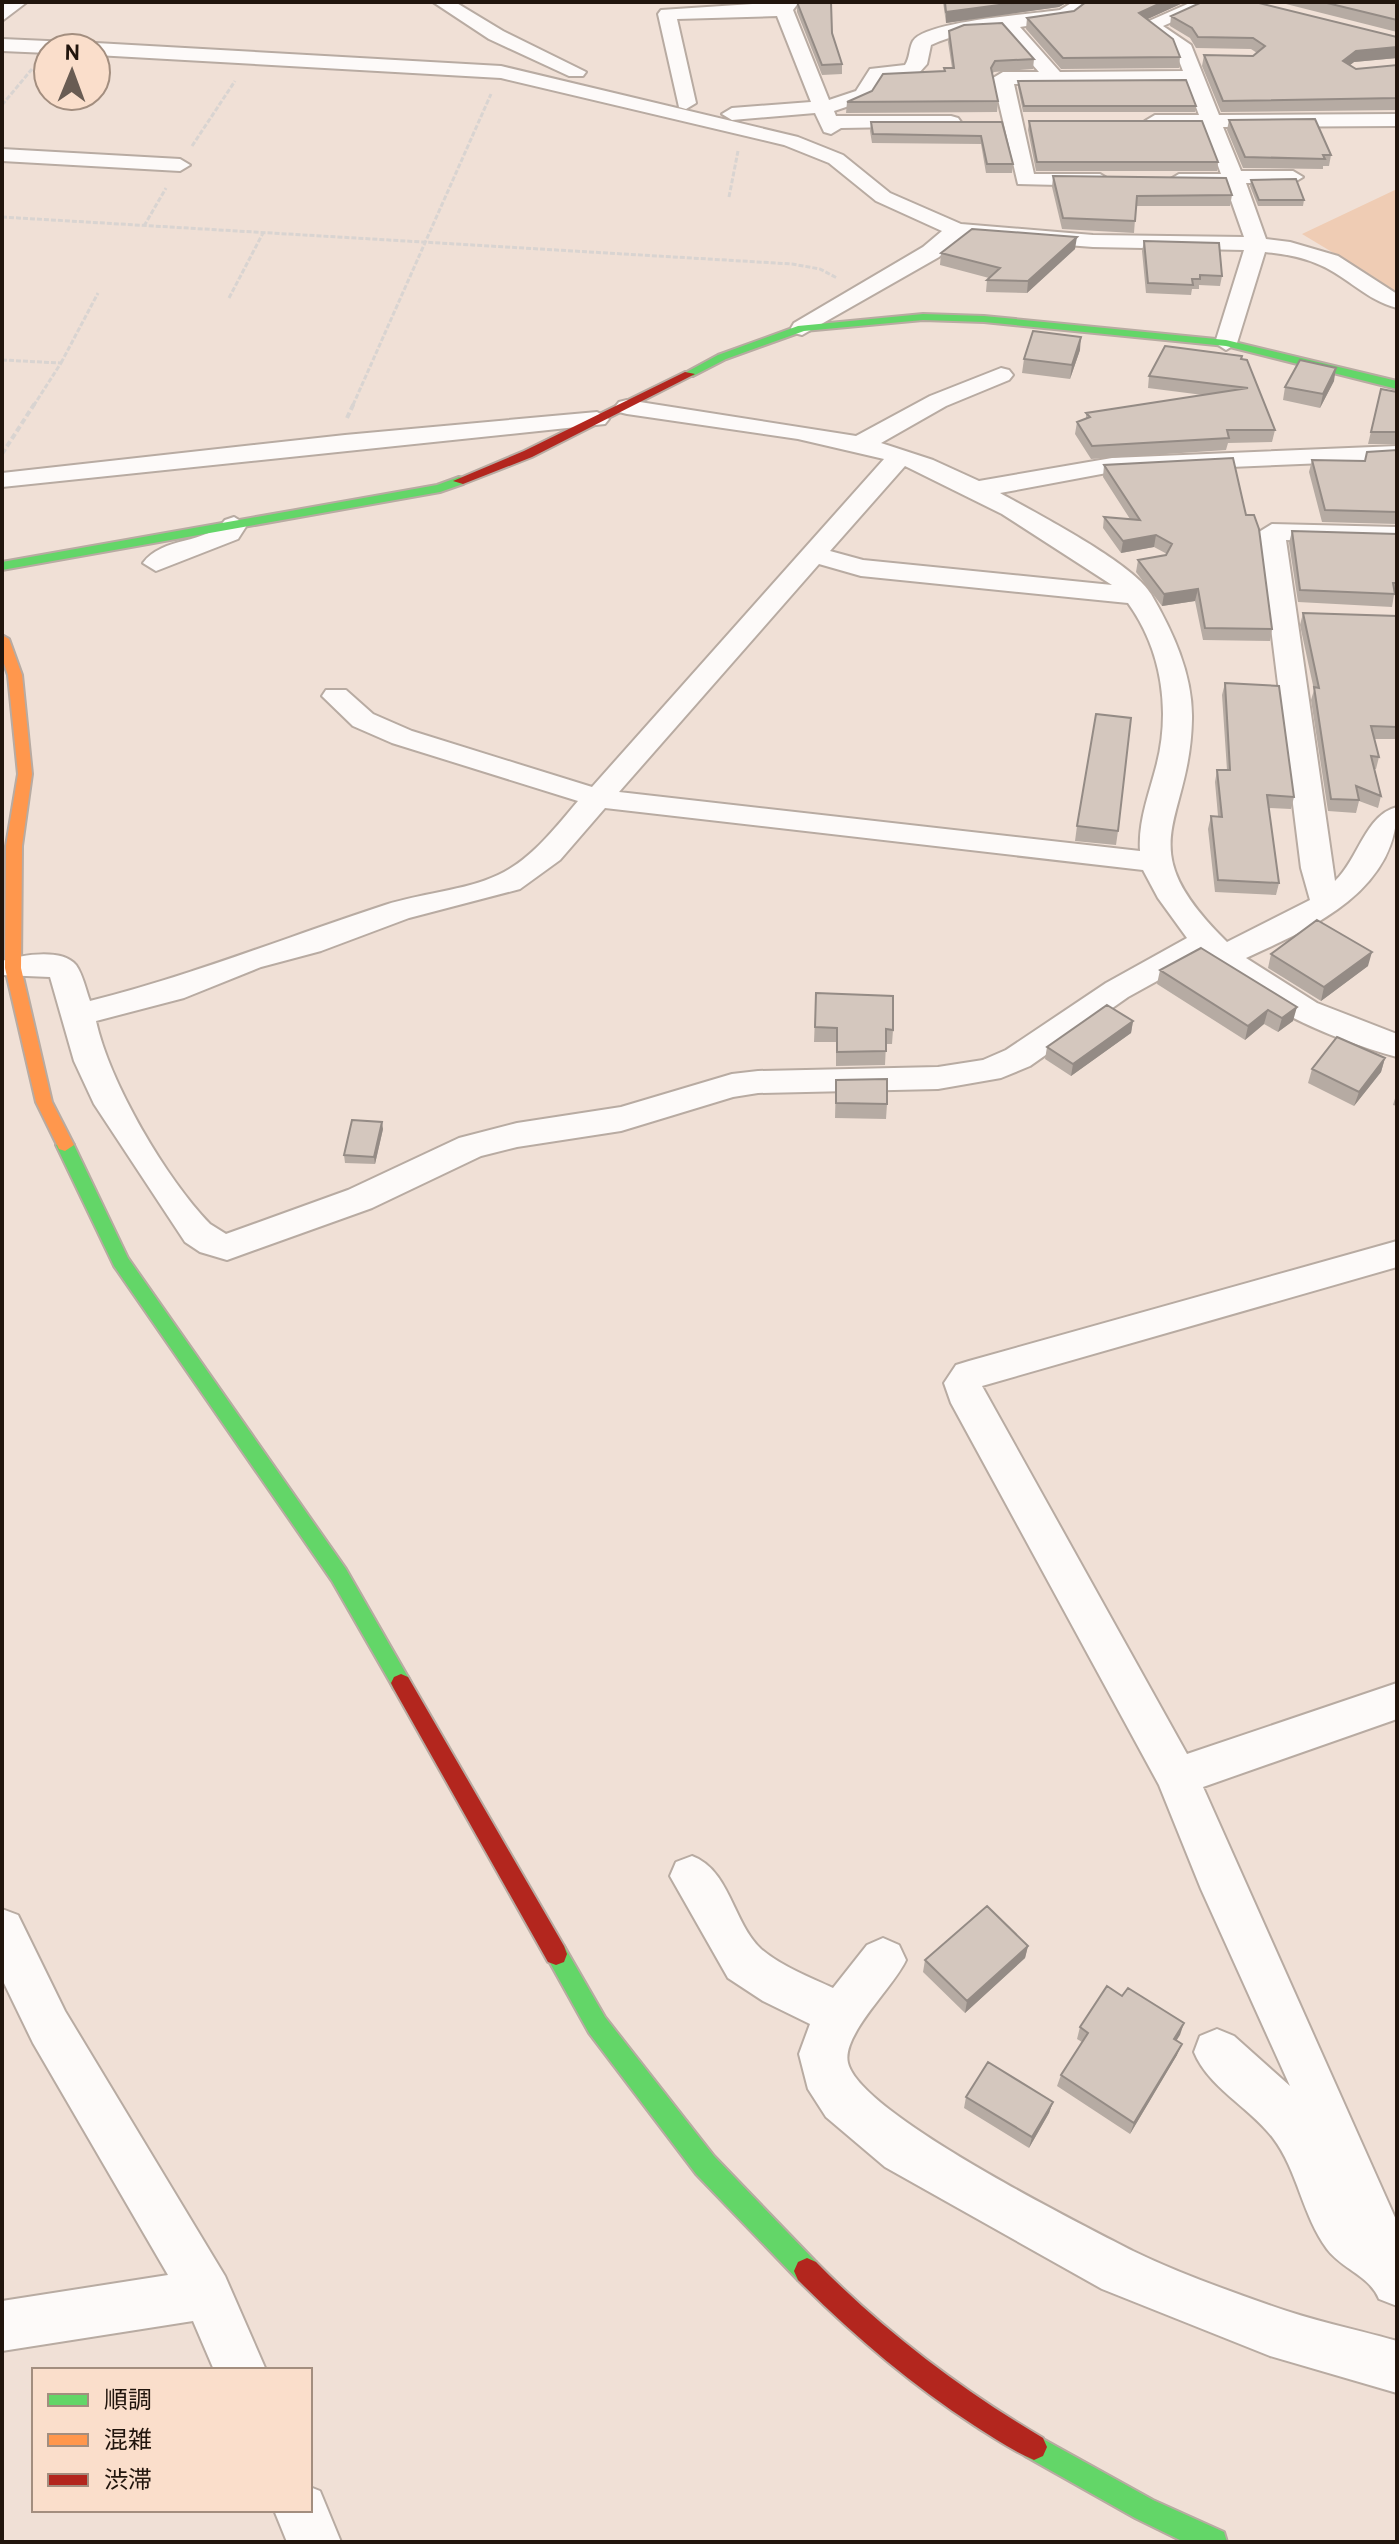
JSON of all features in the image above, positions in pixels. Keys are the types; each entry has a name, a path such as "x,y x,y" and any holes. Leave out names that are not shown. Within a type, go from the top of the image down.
{"street":[{"path":"2,16 18,2"},
{"path":"824,112 863,95 877,73 911,70 917,64 922,42 939,33 966,26 1007,24 1065,15 1085,2"},
{"path":"1208,2 1149,25 1182,45 1257,243 1226,343"},
{"path":"455,5 567,69 610,85 686,103 708,115 824,112 966,122"},
{"path":"686,103 667,14 787,6 824,112 839,144 836,159"},
{"path":"1007,24 1054,77"},
{"path":"2,45 32,46"},
{"path":"112,50 501,72 708,115 836,159 883,197 957,230 1093,241 1257,243 1316,255 1344,269 1379,295 1397,301"},
{"path":"1187,57 1212,58"},
{"path":"1115,180 1025,180 1003,78 1194,77"},
{"path":"1135,121 1397,120"},
{"path":"2,155 180,165"},
{"path":"1159,180 1293,177"},
{"path":"2,566 440,488 528,454 722,357 802,328 931,252 957,230"},
{"path":"802,328 878,319 969,319 1226,343 1397,385"},
{"path":"857,446 938,401 1001,375"},
{"path":"627,407 771,428 900,456 972,490 1103,566 1139,596 1173,678 1178,734 1157,820 1156,862 1172,896 1215,948 1277,997 1346,1029 1397,1046"},
{"path":"2,480 345,442 597,419"},
{"path":"972,490 1112,465 1397,453"},
{"path":"78,1015 173,991 250,960 310,944 398,911 509,882 549,853 900,456"},
{"path":"156,563 171,554 229,534 234,525"},
{"path":"1326,902 1316,868 1272,532 1397,535"},
{"path":"813,554 861,568 1139,596"},
{"path":"1103,566 1142,559"},
{"path":"1284,613 1312,614"},
{"path":"2,639 15,675 25,774 14,846 13,968 44,1102 120,1261 339,1575 606,2037 705,2165 840,2306 989,2422 1144,2509 1214,2542"},
{"path":"336,696 363,720 402,737 598,798 1156,862"},
{"path":"13,968 57,966 64,972 97,1078 145,1159 186,1219 205,1239 227,1247 360,1199 471,1147 517,1135 621,1119 732,1086 758,1082 938,1078 989,1070 1018,1058 1117,990 1215,948 1296,922 1353,881 1387,824 1397,816"},
{"path":"1394,2273 1322,2102 1223,1889 1177,1777 964,1393 963,1383 969,1375 1397,1254"},
{"path":"1177,1777 1397,1701"},
{"path":"692,1876 744,1963 779,1986 841,2015"},
{"path":"2,1930 49,2027 207,2294 239,2368"},
{"path":"883,1960 841,2015 825,2043 825,2073 843,2100 902,2150 1120,2271 1270,2331 1397,2367"},
{"path":"1217,2052 1277,2105 1312,2157 1325,2199 1355,2243 1394,2273"},
{"path":"2,2326 207,2294"},
{"path":"302,2512 314,2542"}],"path":[{"path":"144,226 250,58"},
{"path":"2,105 32,69"},
{"path":"345,442 342,428 501,72"},
{"path":"729,197 740,137 748,129"},
{"path":"2,217 792,264 820,269 865,291"},
{"path":"229,298 263,233"},
{"path":"2,454 61,363 98,293"},
{"path":"2,360 61,363"}],"shaded area":[{"path":"1397,189 1397,295 1377,279 1302,234"}],"building":[{"path":"797,2 831,2 832,33 842,64 822,65"},
{"path":"945,2 1021,2 946,12"},
{"path":"1086,2 1163,2 1139,13 1173,39 1180,57 1063,58 1027,18 1074,11"},
{"path":"1202,2 1255,2 1397,37 1397,47 1356,51 1343,61 1356,69 1397,65 1397,98 1223,101 1204,55 1253,56 1265,46 1253,38 1198,37 1192,28 1171,16"},
{"path":"1323,2 1397,2 1397,20"},
{"path":"1002,23 1034,59 995,61 991,68 998,101 847,102 872,91 883,74 954,68 949,31 964,25"},
{"path":"1186,80 1196,106 1024,106 1018,81"},
{"path":"1315,119 1331,155 1323,155 1325,159 1245,157 1229,120"},
{"path":"1029,121 1202,121 1218,162 1037,162"},
{"path":"871,122 1002,122 1013,164 987,164 981,136 873,134"},
{"path":"1053,176 1226,178 1232,195 1137,196 1135,221 1063,218"},
{"path":"1296,179 1304,200 1259,200 1251,180"},
{"path":"972,229 1077,237 1028,281 987,280 1000,268 941,253"},
{"path":"1144,241 1219,243 1222,276 1200,275 1200,279 1192,279 1193,285 1148,283"},
{"path":"1033,331 1081,337 1072,365 1024,359"},
{"path":"1165,346 1242,356 1241,359 1247,360 1275,430 1227,430 1229,438 1092,446 1077,422 1090,417 1086,413 1248,388 1149,376"},
{"path":"1300,360 1336,368 1323,394 1285,387"},
{"path":"1381,389 1397,392 1397,432 1371,432"},
{"path":"1397,450 1397,512 1325,510 1312,460 1365,461 1367,452"},
{"path":"1233,458 1246,515 1254,515 1259,529 1272,629 1205,628 1198,589 1164,594 1138,560 1166,555 1172,544 1156,535 1123,541 1104,517 1140,520 1104,465"},
{"path":"1292,531 1397,534 1395,594 1300,590"},
{"path":"1303,613 1397,616 1397,727 1371,726 1379,757 1371,756 1381,796 1356,786 1359,800 1331,799 1314,687 1319,688"},
{"path":"1225,683 1279,686 1294,797 1267,795 1279,883 1218,880 1211,816 1222,817 1217,770 1230,770"},
{"path":"1096,714 1131,718 1118,831 1077,826"},
{"path":"1317,920 1372,952 1324,987 1271,954"},
{"path":"1201,948 1297,1007 1282,1018 1268,1010 1248,1026 1160,970"},
{"path":"816,993 893,996 893,1030 886,1029 886,1051 837,1052 837,1028 815,1027"},
{"path":"1107,1005 1133,1021 1073,1064 1047,1047"},
{"path":"1337,1037 1385,1058 1359,1092 1312,1069"},
{"path":"887,1079 887,1104 836,1103 836,1080"},
{"path":"352,1120 382,1122 374,1157 344,1155"},
{"path":"987,1906 1028,1946 967,2001 925,1960"},
{"path":"1107,1986 1122,1996 1128,1988 1184,2023 1174,2039 1182,2044 1134,2123 1061,2075 1088,2033 1080,2027"},
{"path":"988,2062 1053,2102 1032,2137 966,2097"}],"traffic: fast":[{"path":"689,374 722,357 802,328 923,317 984,319 1226,343 1397,385"},
{"path":"2,566 440,488 459,481"},
{"path":"65,1145 120,1261 339,1575 401,1683"},
{"path":"556,1954 597,2025 705,2165 807,2271"},
{"path":"1034,2447 1144,2509 1214,2542"}],"traffic: slow":[{"path":"2,639 15,675 25,774 14,846 13,968 44,1102 65,1145"}],"traffic: jam":[{"path":"459,481 528,454 689,374"},
{"path":"401,1683 556,1954"},
{"path":"807,2271 858,2320 914,2367 974,2410 1034,2447"}]}
